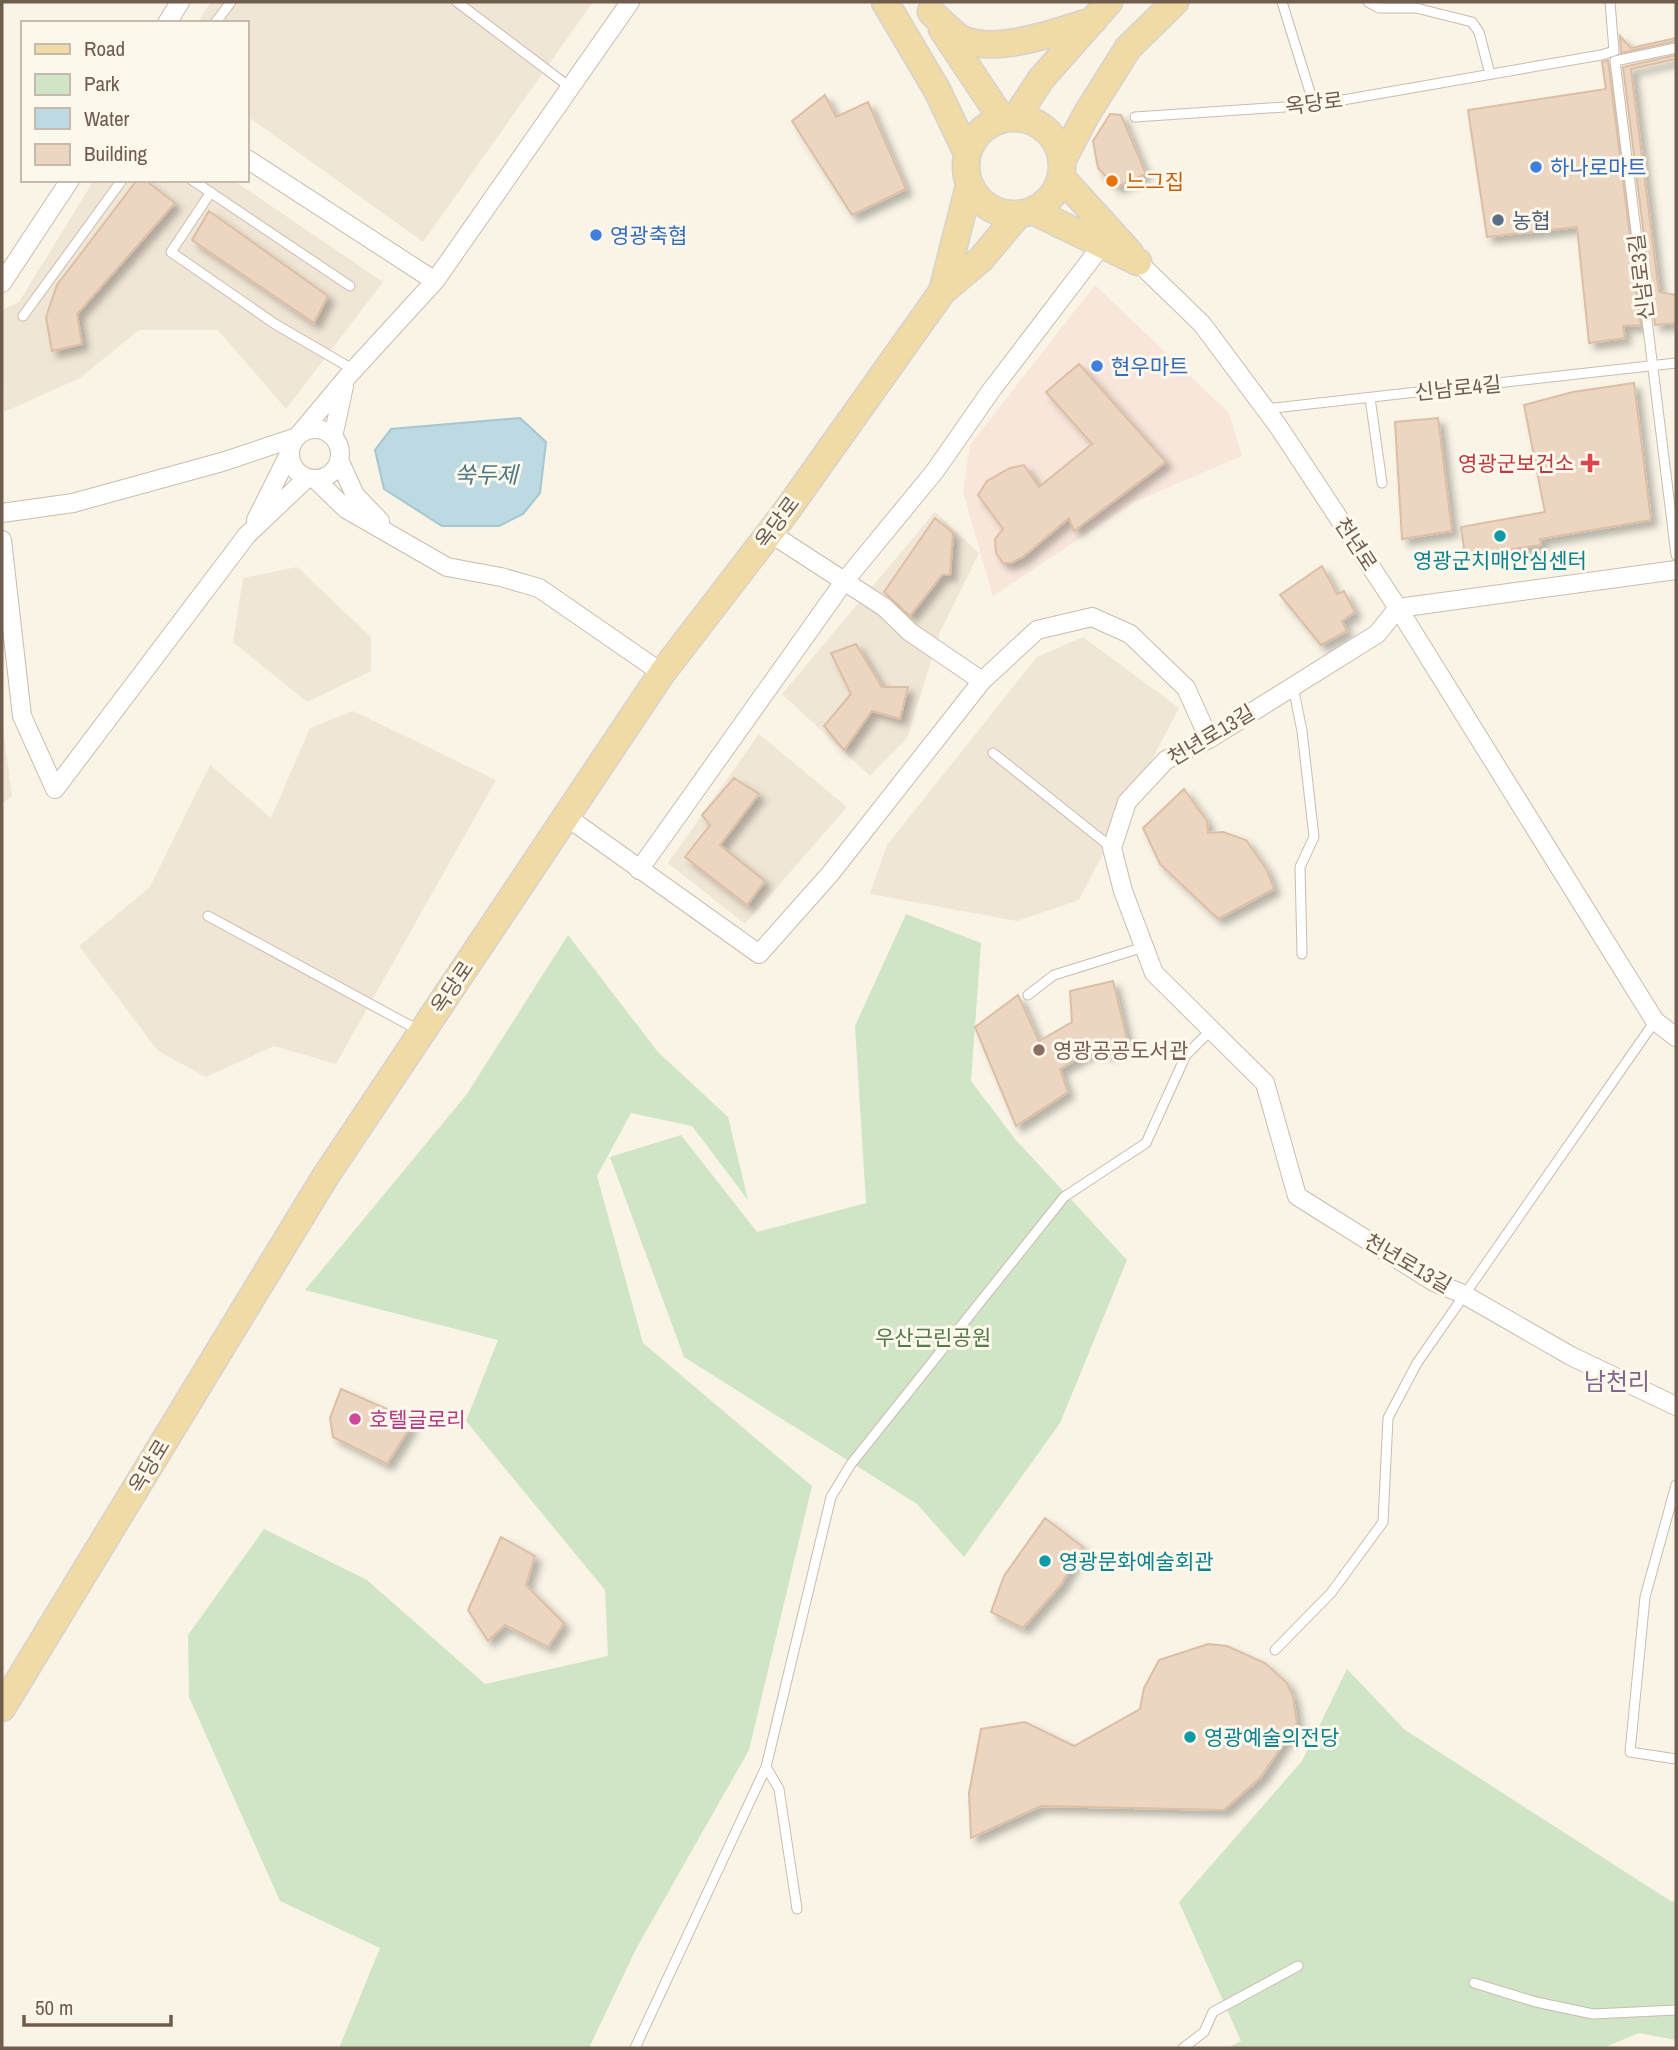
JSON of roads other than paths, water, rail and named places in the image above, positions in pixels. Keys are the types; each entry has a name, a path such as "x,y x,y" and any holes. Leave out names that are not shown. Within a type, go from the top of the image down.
{"main road":[{"path":"885,2 937,90 967,153"},
{"path":"942,292 981,259 1026,213 1056,191 1062,169 1086,115 1128,48 1175,2"},
{"path":"927,7 1009,118 1042,126 1052,136 1062,169 1138,262"},
{"path":"927,7 963,40 993,44 1037,37 1101,11"},
{"path":"1101,11 1009,118 980,131 967,153 965,170 969,186 989,208 1026,213 1138,262"},
{"path":"942,292 969,186"},
{"name":"옥당로","path":"2,1708 325,1177 662,673 769,533 942,292"}],"street":[{"path":"168,21 180,2"},
{"path":"2,540 22,716 55,789 247,535 293,444 351,373 435,281 630,2"},
{"path":"248,160 435,281"},
{"path":"2,283 69,182"},
{"path":"639,870 843,583 935,471 990,392 1102,245"},
{"name":"천년로","path":"1138,262 1202,324 1265,408 1398,608"},
{"path":"333,437 337,408 351,373"},
{"path":"2,513 73,503 293,444 303,432 319,430 333,437 338,444 339,460 355,495 394,536"},
{"path":"293,444 294,468 345,509 447,567 501,577 539,588 662,673"},
{"path":"247,535 311,479 330,474 339,460"},
{"path":"769,533 884,607 909,632 982,681"},
{"path":"1676,570 1398,608 1655,1021 1676,1037"},
{"name":"천년로13길","path":"1398,608 1377,634 1209,739 1166,761 1146,780 1127,802 1112,848 1123,891 1154,973 1265,1083 1297,1196 1434,1282 1463,1294 1571,1356 1676,1406"},
{"path":"566,817 759,954 830,874 982,681 1037,630 1092,617 1130,634 1186,688 1209,739"}],"lane":[{"path":"217,21 231,2"},
{"path":"457,2 571,88"},
{"path":"1282,2 1314,104"},
{"path":"1368,2 1379,8 1416,8 1472,22 1479,32 1490,74"},
{"path":"1610,2 1615,56 1676,48"},
{"name":"옥당로","path":"1135,117 1314,104 1615,56"},
{"name":"신남로3길","path":"1615,56 1676,555"},
{"path":"23,316 121,182"},
{"path":"195,182 350,286"},
{"path":"211,192 171,252 351,373"},
{"name":"신남로4길","path":"1265,408 1676,363"},
{"path":"1370,398 1382,483"},
{"path":"1293,686 1302,731 1314,837 1300,867 1302,954"},
{"path":"993,753 1112,848"},
{"path":"208,916 422,1032"},
{"path":"1028,995 1054,975 1144,947"},
{"name":"천년로13길","path":"1463,1294 1655,1021"},
{"path":"635,2048 766,1767 831,1497 851,1464 1064,1197 1146,1143 1186,1055 1211,1030"},
{"path":"1275,1650 1331,1593 1383,1521 1388,1418 1417,1363 1463,1294"},
{"path":"1676,1485 1645,1597 1630,1752 1676,1759"},
{"path":"766,1767 779,1789 797,1909"},
{"path":"1183,2048 1204,2032 1213,2012 1241,1994 1298,1966"},
{"path":"1474,1983 1536,2002 1594,2014 1676,2010"}],"water":[{"name":"쑥두제","path":"520,418 546,442 540,493 523,514 499,526 442,526 384,489 375,450 391,429"}],"place":[{"name":"하나로마트","path":"1536,167"},
{"name":"느그집","path":"1112,181"},
{"name":"농협","path":"1498,220"},
{"name":"영광축협","path":"596,235"},
{"name":"현우마트","path":"1097,366"},
{"name":"영광군보건소","path":"1590,463"},
{"name":"영광군치매안심센터","path":"1500,536"},
{"name":"영광공공도서관","path":"1039,1050"},
{"name":"호텔글로리","path":"355,1419"},
{"name":"영광문화예술회관","path":"1045,1561"},
{"name":"영광예술의전당","path":"1190,1737"}],"district":[{"name":"남천리","path":"1617,1381"}],"park label":[{"name":"우산근린공원","path":"933,1337"}]}
